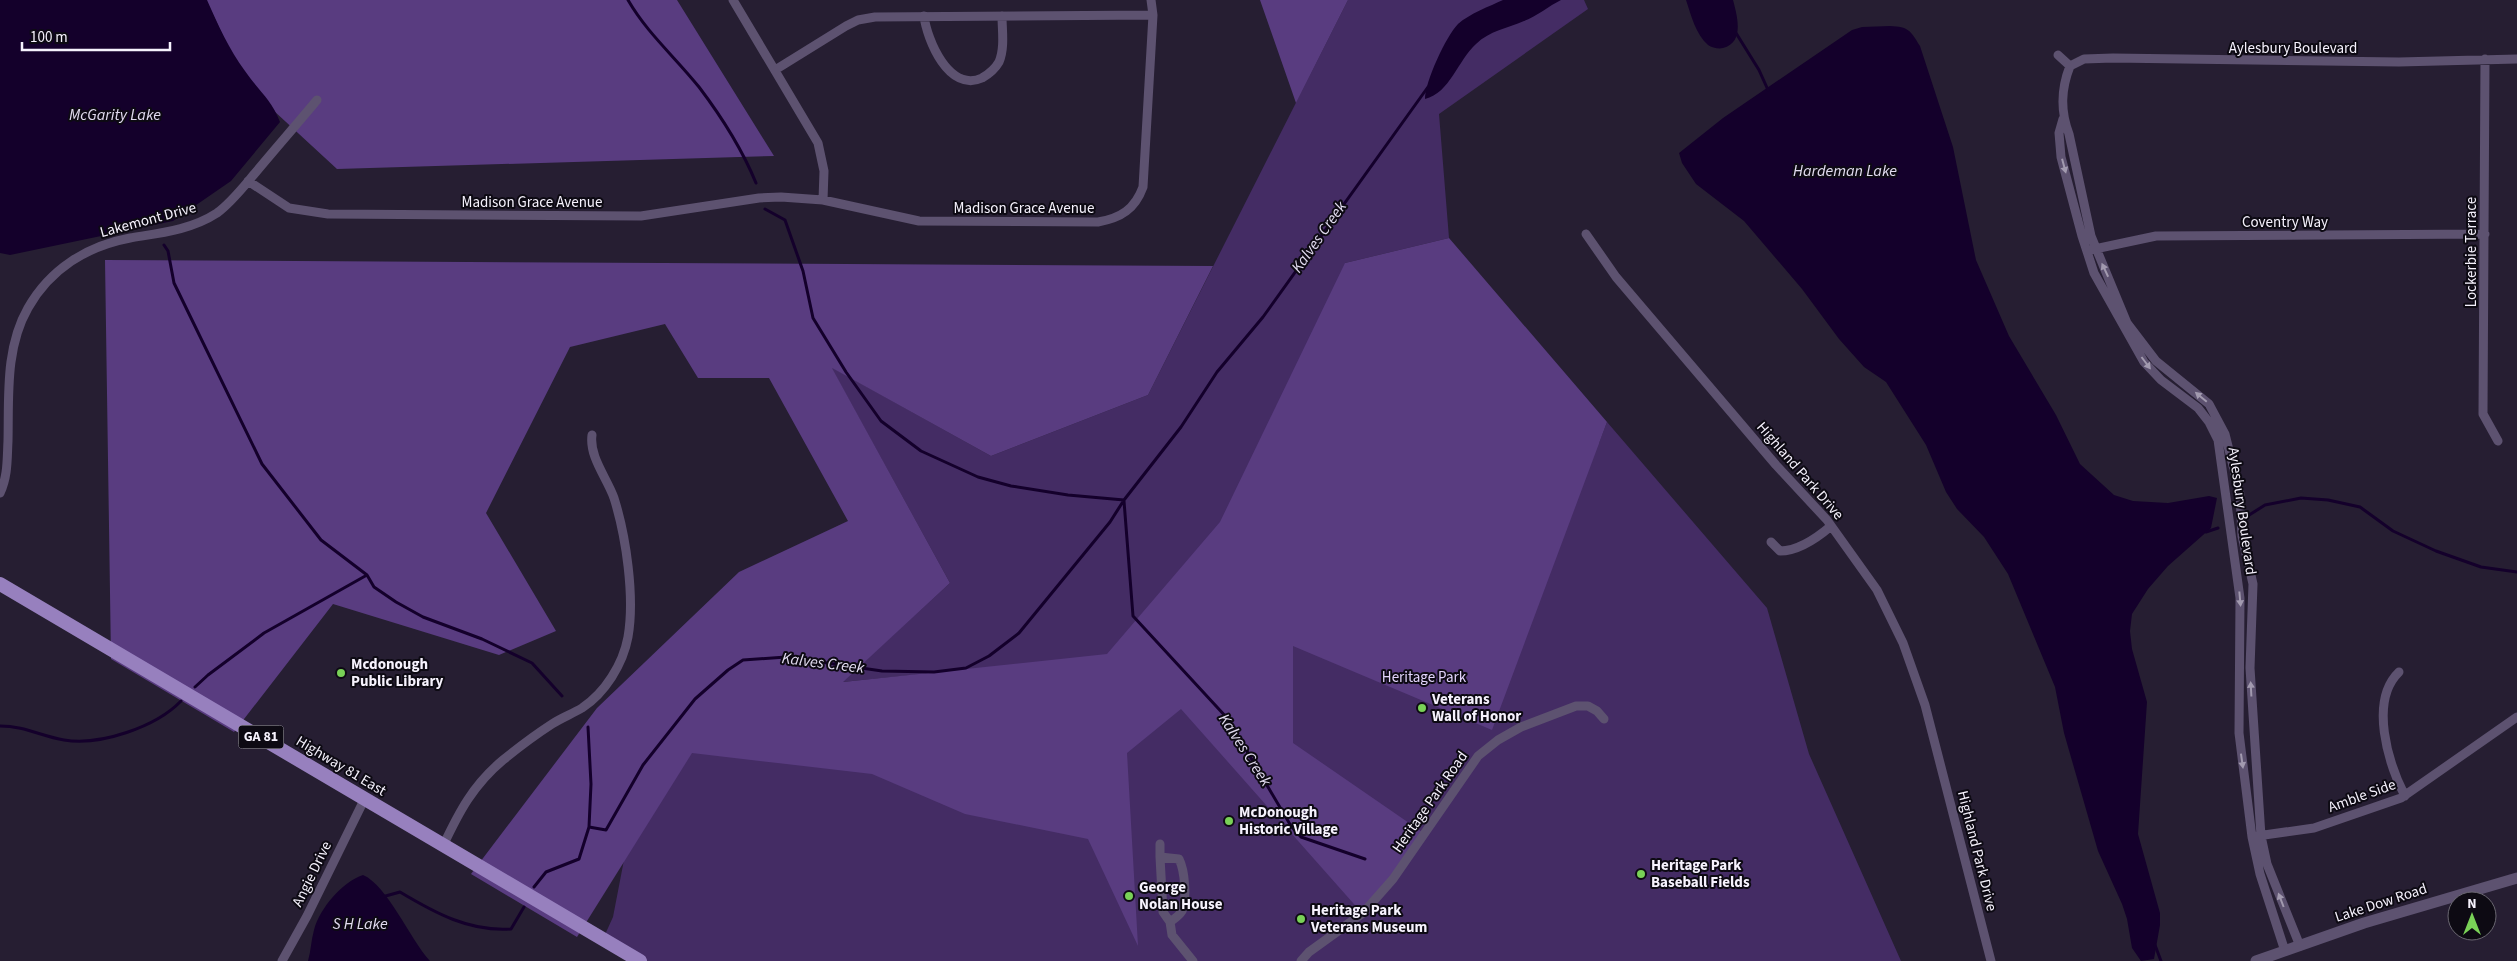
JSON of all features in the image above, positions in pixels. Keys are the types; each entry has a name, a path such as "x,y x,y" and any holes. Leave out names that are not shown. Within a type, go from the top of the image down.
{"main road":[{"name":"Highway 81 East","path":"0,584 640,961"}],"street":[{"path":"733,0 818,143 824,171 823,200"},
{"name":"Madison Grace Avenue","path":"248,181 289,208 328,214 641,216 759,198 781,197 823,200 919,221 1098,222 1122,215 1139,199 1143,187 1153,15 1151,0"},
{"path":"775,70 858,20 875,16 1153,15"},
{"path":"924,16 928,38 944,65 958,77 971,80 990,73 999,61 1002,48 1002,16"},
{"path":"2058,55 2070,66"},
{"name":"Aylesbury Boulevard","path":"2300,946 2257,836 2239,734 2240,598 2218,440 2210,422 2198,408 2161,380 2144,362 2098,279 2059,145 2059,133 2063,119 2063,89 2070,66 2084,59 2370,62 2517,59"},
{"name":"Lockerbie Terrace","path":"2485,59 2483,414 2498,441"},
{"name":"Lakemont Drive","path":"0,493 7,472 10,371 14,343 21,321 44,285 68,263 94,248 110,242 170,232 204,220 227,205 317,100"},
{"name":"Highland Park Drive","path":"1586,234 1616,277 1831,526 1877,590 1903,643 1925,705 1991,961"},
{"name":"Coventry Way","path":"2091,250 2156,236 2485,234"},
{"name":"Aylesbury Boulevard","path":"2091,250 2127,323 2156,361 2209,404 2225,434 2240,494 2242,536 2252,584 2250,668 2260,874 2285,951"},
{"path":"443,846 462,806 478,785 527,741 553,723 582,708 598,695 624,655 630,621 625,540 613,496 594,456 592,435"},
{"path":"1771,542 1780,551 1791,551 1817,537 1831,526"},
{"path":"2399,672 2388,687 2384,727 2388,756 2405,796"},
{"name":"Heritage Park Road","path":"1301,961 1309,952 1369,906 1393,880 1478,756 1498,740 1521,727 1576,706 1588,706 1597,711 1604,719"},
{"name":"Amble Side","path":"2257,836 2314,828 2405,796 2517,717"},
{"name":"Angie Drive","path":"282,961 307,916 365,798"},
{"path":"1160,844 1163,912 1170,922 1172,935 1193,961"},
{"path":"1160,857 1179,859 1182,866 1184,902 1182,912 1170,922"},
{"name":"Lake Dow Road","path":"2256,961 2438,900 2517,878"}],"green space":[{"path":"206,0 677,0 774,156 337,169 247,86"},
{"path":"1260,0 1348,0 1296,103"},
{"name":"Heritage Park","path":"1348,0 1584,0 1588,9 1439,114 1449,238 1345,263 1599,443 1607,422 1767,608 1809,754 1901,961 641,961 603,939 613,917 660,673 980,690 1023,664 842,682 950,583 831,367 991,456 1148,395"},
{"path":"1449,238 1607,422 1492,730 1293,646 1293,743 1425,834 1361,912 1181,709 1127,753 1138,946 1088,839 965,814 872,774 692,753 577,937 471,874 597,708 739,572 848,521 769,378 698,378 665,324 570,347 486,513 556,631 499,655 333,604 234,732 111,659 105,260 1213,266 1148,395 991,456 832,368 950,583 843,682 1107,654 1220,522 1345,263"}],"water":[{"name":"McGarity Lake","path":"0,0 207,0 234,54 250,78 269,101 280,122 231,181 173,221 10,255 0,253"},
{"path":"1503,0 1561,0 1529,19 1493,33 1481,40 1470,51 1441,90 1434,96 1425,99 1432,71 1453,30 1468,17"},
{"path":"1686,0 1733,0 1738,28 1737,35 1730,45 1713,48 1704,41 1697,30"},
{"name":"Hardeman Lake","path":"1890,26 1908,30 1920,46 1953,147 1976,260 2009,336 2056,415 2080,464 2114,495 2133,501 2168,503 2209,496 2217,498 2211,528 2168,566 2148,589 2132,614 2130,631 2132,649 2147,702 2138,834 2160,913 2160,925 2154,959 2141,961 2132,948 2127,919 2122,904 2098,851 2064,733 2055,687 2008,574 1984,537 1957,509 1946,492 1926,445 1886,382 1864,367 1839,339 1802,289 1744,221 1696,184 1682,163 1679,153 1723,118 1852,30 1862,27"},
{"name":"S H Lake","path":"363,875 381,890 430,961 308,961 314,930 321,913 347,883"}],"waterway":[{"path":"628,0 652,34 690,76 715,109 738,145 756,183"},
{"path":"1736,33 1759,70 1768,90"},
{"name":"Kalves Creek","path":"589,827 606,830 643,765 695,699 728,670 743,660 786,657 882,671 934,672 966,668 989,656 1019,633 1110,522 1124,500 1181,427 1217,372 1263,317 1428,87"},
{"path":"765,209 785,220 803,271 813,318 846,372 881,421 921,451 978,477 1011,486 1068,495 1124,500"},
{"path":"164,245 168,251 174,283 262,464 321,540 367,575 374,587 396,602 423,617 482,639 532,663 562,696"},
{"path":"2246,517 2265,505 2301,498 2328,500 2360,507 2393,531 2436,551 2481,567 2517,572"},
{"name":"Kalves Creek","path":"1124,501 1133,616 1228,719 1291,826 1301,837 1365,859"},
{"path":"2206,532 2218,528"},
{"path":"195,687 264,633 367,575"},
{"path":"0,726 25,729 64,740 94,740 110,737 142,726 157,719 181,701"},
{"path":"534,887 546,872 579,859 589,827 591,784 588,727"},
{"name":"Kalves Creek","path":"382,897 400,892 453,920 496,929 511,929 524,907"},
{"path":"2155,945 2161,961"}],"place":[{"name":"Mcdonough Public Library","path":"341,673"},
{"name":"Veterans Wall of Honor","path":"1422,708"},
{"name":"McDonough Historic Village","path":"1229,821"},
{"name":"Heritage Park Baseball Fields","path":"1641,874"},
{"name":"George Nolan House","path":"1129,896"},
{"name":"Heritage Park Veterans Museum","path":"1301,919"}]}
